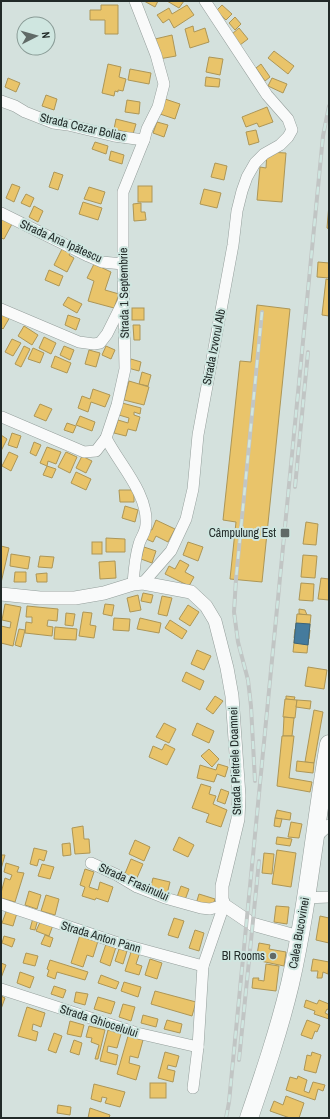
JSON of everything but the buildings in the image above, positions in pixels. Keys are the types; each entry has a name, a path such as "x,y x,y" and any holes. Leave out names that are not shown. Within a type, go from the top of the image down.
{"highway":[{"name":"Calea Bucovinei","path":"249,1118 279,1028 290,983 299,937 329,744"}],"street":[{"name":"Strada 1 Septembrie","path":"106,438 117,405 125,369 123,192 147,129 158,107 164,84 156,55 136,1"},
{"name":"Strada Izvorul Alb","path":"138,584 171,551 186,519 193,489 198,434 233,245 237,211 242,191 247,177 255,163 264,154 280,145 288,137 292,130 288,119 267,95 205,1"},
{"name":"Strada Cezar Boliac","path":"1,101 53,123 114,136 144,140"},
{"name":"Strada Ana Ipătescu","path":"1,214 102,262 123,264"},
{"path":"1,308 79,342 94,344 100,343 107,334 124,301"},
{"path":"1,594 40,598 75,598 104,593 138,584 135,561 139,542 146,530 146,514 142,501 131,479 106,438 96,451 84,452 2,417"},
{"name":"Strada Pietrele Doamnei","path":"138,584 192,592 206,606 215,621 221,643 232,696 239,796 238,819 222,886 221,896 224,905"},
{"path":"315,838 329,826"},
{"name":"Strada Frasinului","path":"91,863 165,898 201,908 210,909 224,905"},
{"path":"305,898 329,897"},
{"name":"Strada Anton Pann","path":"1,904 118,943 203,966"},
{"path":"193,1088 198,1047 203,966 224,905 252,924 299,937"},
{"name":"Strada Ghiocelului","path":"1,989 137,1033 198,1047"}],"railway":[{"path":"226,1118 229,1102 323,136 329,106"},
{"path":"255,781 248,680 238,642 234,612 262,312"},
{"path":"295,487 308,352"},
{"path":"239,1060 259,861"}],"place":[{"name":"Câmpulung Est","path":"285,533"},
{"name":"BI Rooms","path":"273,956"}]}
